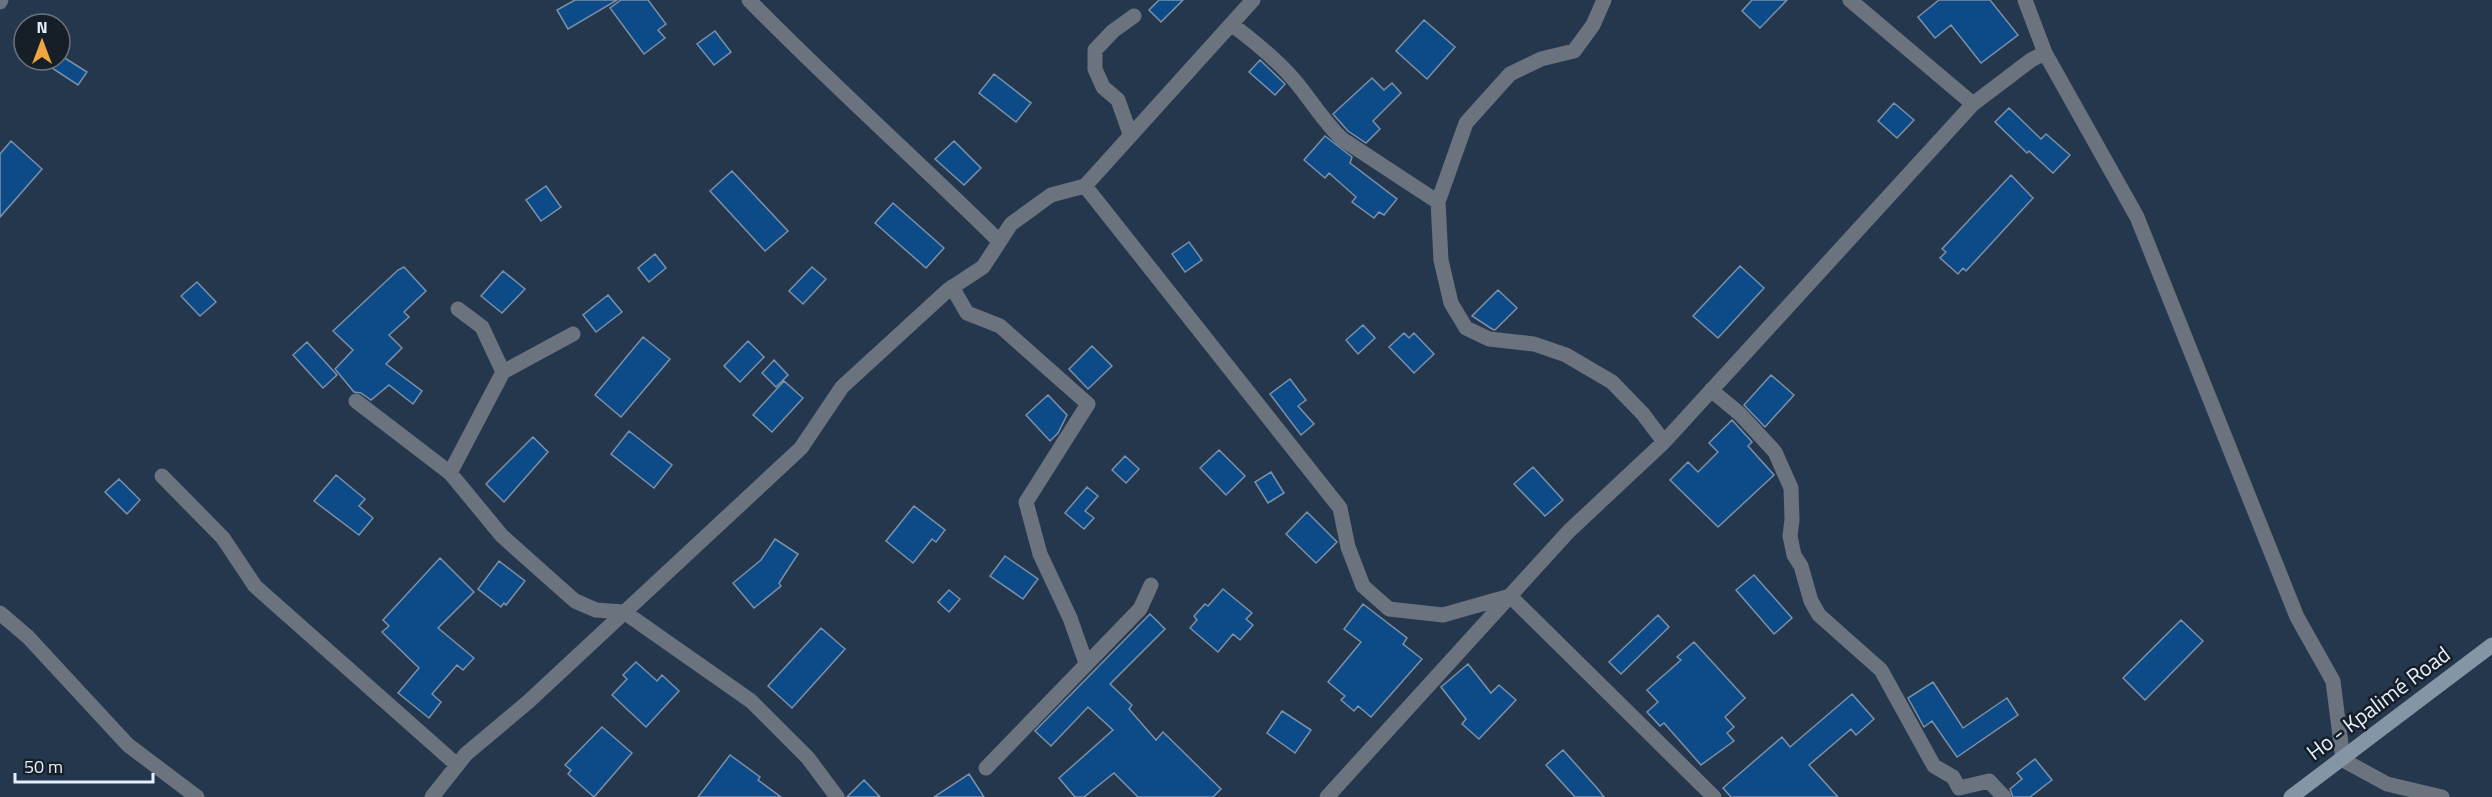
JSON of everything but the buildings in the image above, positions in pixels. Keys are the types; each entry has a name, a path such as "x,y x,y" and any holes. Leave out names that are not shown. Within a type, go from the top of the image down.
{"main road":[{"name":"Ho - Kpalimé Road","path":"2291,797 2343,760 2492,645"}],"street":[{"path":"749,0 811,63 929,171 999,241"},
{"path":"432,797 457,765 801,448 842,387 952,287 983,267 1011,224 1051,195 1085,186 1253,0"},
{"path":"1604,0 1593,25 1574,51 1541,59 1510,74 1466,123 1438,202 1441,260 1451,303 1466,328 1489,339 1534,344 1566,355 1612,382 1643,414 1664,441"},
{"path":"1850,0 1973,104"},
{"path":"2025,0 2045,53 2137,217 2297,617 2334,681 2343,760 2387,784 2442,797"},
{"path":"1130,134 1118,100 1102,87 1095,69 1095,50 1113,31 1134,16"},
{"path":"1231,24 1281,64 1321,113 1330,128 1342,139 1438,202"},
{"path":"1327,797 1569,531 1664,441 1973,104 2031,60 2045,53"},
{"path":"1085,186 1340,508 1348,547 1363,586 1389,609 1443,615 1510,596"},
{"path":"952,287 967,313 1000,326 1088,404 1026,502 1040,554 1070,618 1086,663"},
{"path":"458,309 482,327 503,372"},
{"path":"450,473 503,372 573,334"},
{"path":"1711,390 1740,414 1775,452 1791,488 1790,536 1794,555 1801,566 1811,601 1819,615 1881,670 1934,766 1953,777 1959,788 1989,781 2004,797"},
{"path":"356,401 450,473 502,536 575,602 596,610 624,612 751,701 808,758 837,797"},
{"path":"162,476 223,538 255,586 457,765"},
{"path":"986,768 1140,609 1151,585"},
{"path":"1510,596 1714,797"},
{"path":"0,613 28,637 128,745 197,797"}]}
